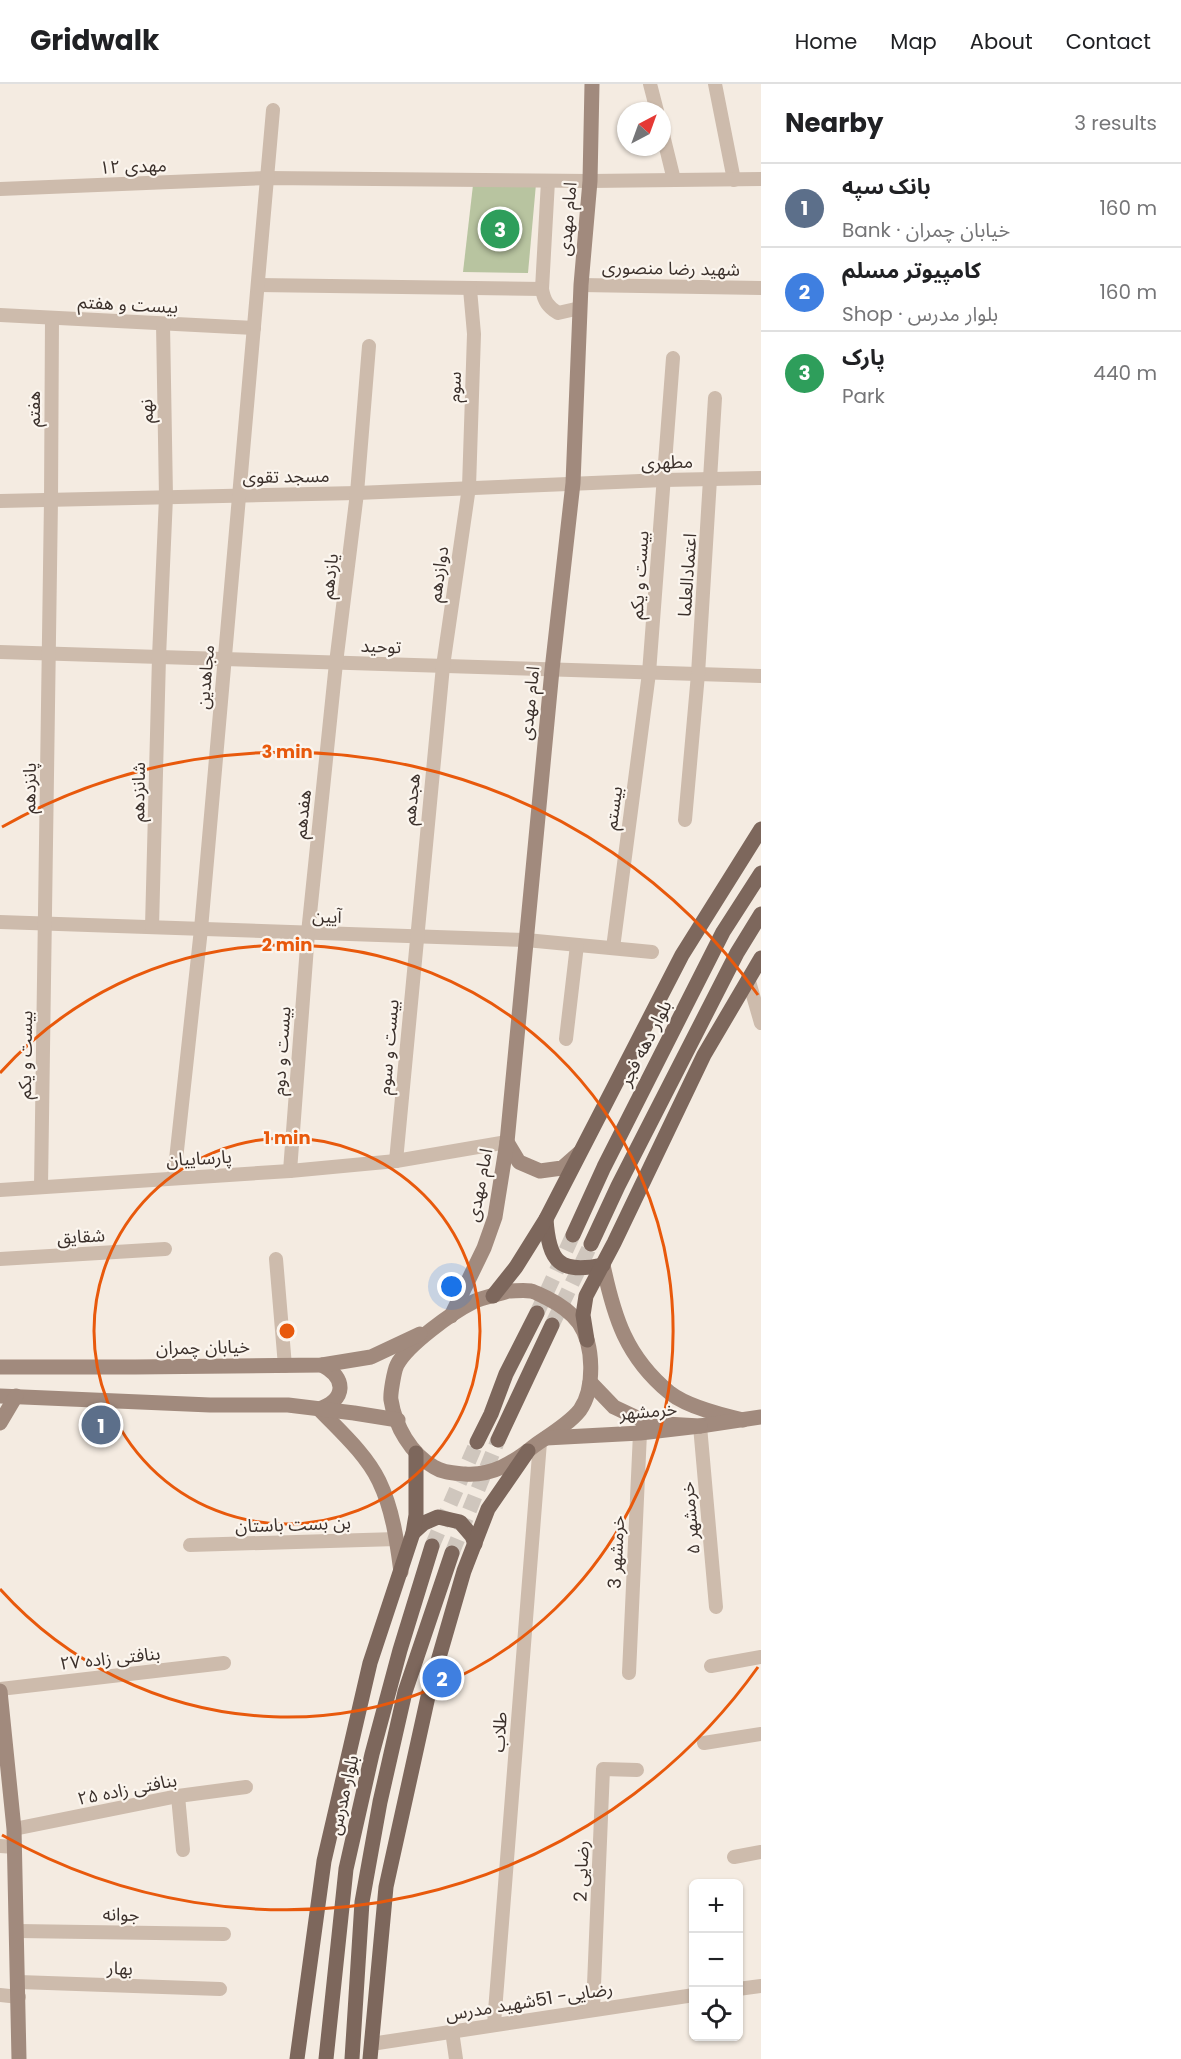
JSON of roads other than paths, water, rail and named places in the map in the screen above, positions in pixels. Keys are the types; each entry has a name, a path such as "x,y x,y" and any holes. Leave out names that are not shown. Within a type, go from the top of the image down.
{"main road":[{"name":"امام مهدی","path":"451,1316 484,1248 495,1217 507,1142 552,670 573,483 581,285 590,181 592,84"},
{"path":"493,1296 516,1267 546,1219 682,955 761,829"},
{"name":"بلوار دهه فجر","path":"573,1235 604,1167 723,932 761,873"},
{"path":"591,1244 618,1186 737,953 761,914"},
{"path":"586,1340 579,1323 559,1304 532,1291 508,1291 475,1301 420,1338 397,1364 390,1399 407,1440 416,1453 434,1467 448,1473 477,1475 507,1466 579,1411 590,1382 591,1363 584,1315 586,1296 704,1055 761,958"},
{"path":"507,1142 519,1162 540,1172 562,1168 579,1153"},
{"path":"546,1219 548,1243 552,1255 568,1267 585,1268 603,1265"},
{"path":"603,1265 611,1304 622,1334 643,1366 671,1394 709,1412 743,1420"},
{"path":"477,1442 491,1414 506,1374 537,1313"},
{"path":"498,1440 552,1325"},
{"name":"خیابان چمران","path":"0,1366 322,1365 371,1357 436,1326"},
{"path":"319,1409 331,1405 339,1395 340,1382 334,1371 322,1365"},
{"name":"خرمشهر","path":"590,1382 614,1407 648,1423 700,1426"},
{"path":"0,1423 8,1396 210,1405 288,1405 398,1420"},
{"path":"319,1409 356,1448 379,1480 397,1539 400,1572"},
{"path":"700,1426 761,1417"},
{"name":"خرمشهر","path":"538,1444 700,1426"},
{"path":"370,2051 386,1887 429,1692 464,1571 488,1509 538,1444"},
{"path":"296,2059 324,1861 370,1663 413,1533 416,1515 416,1453"},
{"path":"413,1533 424,1523 438,1517 460,1522 472,1536 475,1544"},
{"name":"بلوار مدرس","path":"326,2059 346,1869 393,1673 432,1546"},
{"name":"بلوار مدرس","path":"352,2059 362,1902 380,1802 405,1692 452,1553"},
{"path":"0,1690 15,1829 8,1846 18,1931 19,2059"}],"street":[{"path":"650,84 655,102"},
{"path":"715,84 734,180"},
{"name":"مجاهدین","path":"174,1178 201,929 273,110"},
{"path":"668,156 674,180"},
{"name":"مهدی ۱۲","path":"0,189 267,178 548,181 761,180"},
{"path":"548,181 542,289 544,299 550,308 558,313 580,308"},
{"path":"258,285 542,289"},
{"name":"شهید رضا منصوری","path":"581,285 761,288"},
{"name":"سوم","path":"469,487 474,334 470,289"},
{"name":"بیست و هفتم","path":"0,315 254,328"},
{"name":"هفتم","path":"49,654 52,318"},
{"name":"نهم","path":"159,657 166,497 162,324"},
{"name":"یازدهم","path":"336,663 357,493 369,346"},
{"name":"بیست و یکم","path":"649,673 673,358"},
{"name":"اعتمادالعلما","path":"698,674 716,398"},
{"name":"مطهری","path":"573,483 761,478"},
{"name":"مسجد تقوی","path":"0,501 357,493 573,483"},
{"name":"دوازدهم","path":"443,666 469,487"},
{"name":"توحید","path":"0,652 761,676"},
{"name":"پانزدهم","path":"45,924 49,654"},
{"name":"شانزدهم","path":"152,927 159,657"},
{"name":"هفدهم","path":"308,933 336,663"},
{"name":"هجدهم","path":"416,936 443,666"},
{"name":"بیستم","path":"613,948 649,673"},
{"path":"686,820 698,674"},
{"name":"آیین","path":"0,922 526,940 652,952"},
{"name":"بیست و یکم","path":"40,1187 45,924"},
{"name":"بیست و دوم","path":"290,1171 308,933"},
{"name":"بیست و سوم","path":"396,1161 416,936"},
{"path":"566,1039 577,945"},
{"path":"748,978 761,1023"},
{"name":"پارساییان","path":"0,1190 290,1171 396,1161 507,1142"},
{"name":"شقایق","path":"0,1258 165,1249"},
{"path":"276,1259 285,1366"},
{"name":"خرمشهر ۵","path":"700,1426 716,1607"},
{"name":"خرمشهر 3","path":"629,1673 640,1433"},
{"name":"طلاب","path":"494,2024 538,1444"},
{"name":"بن بست باستان","path":"190,1545 397,1539"},
{"path":"711,1666 761,1656"},
{"name":"بنافتی زاده ۲۷","path":"0,1690 224,1664"},
{"path":"704,1743 761,1734"},
{"name":"رضایی 2","path":"593,2009 603,1768 638,1770"},
{"name":"بنافتی زاده ۲۵","path":"15,1829 178,1797 246,1787"},
{"path":"178,1797 183,1850"},
{"path":"734,1857 761,1852"},
{"name":"جوانه","path":"18,1931 224,1934"},
{"path":"743,1988 761,1986"},
{"name":"بهار","path":"0,1995 19,1990 220,1989"},
{"name":"رضایی- 51شهید مدرس","path":"370,2051 452,2031 689,1996"},
{"path":"452,2031 456,2059"}],"tunnel":[{"path":"537,1313 573,1235"},
{"path":"552,1325 591,1244"},
{"path":"452,1553 498,1440"},
{"path":"432,1546 477,1442"}],"place":[{"name":"پارک","path":"500,229"},
{"name":"بانک سپه","path":"101,1425"},
{"name":"کامپیوتر مسلم","path":"442,1678"}]}
